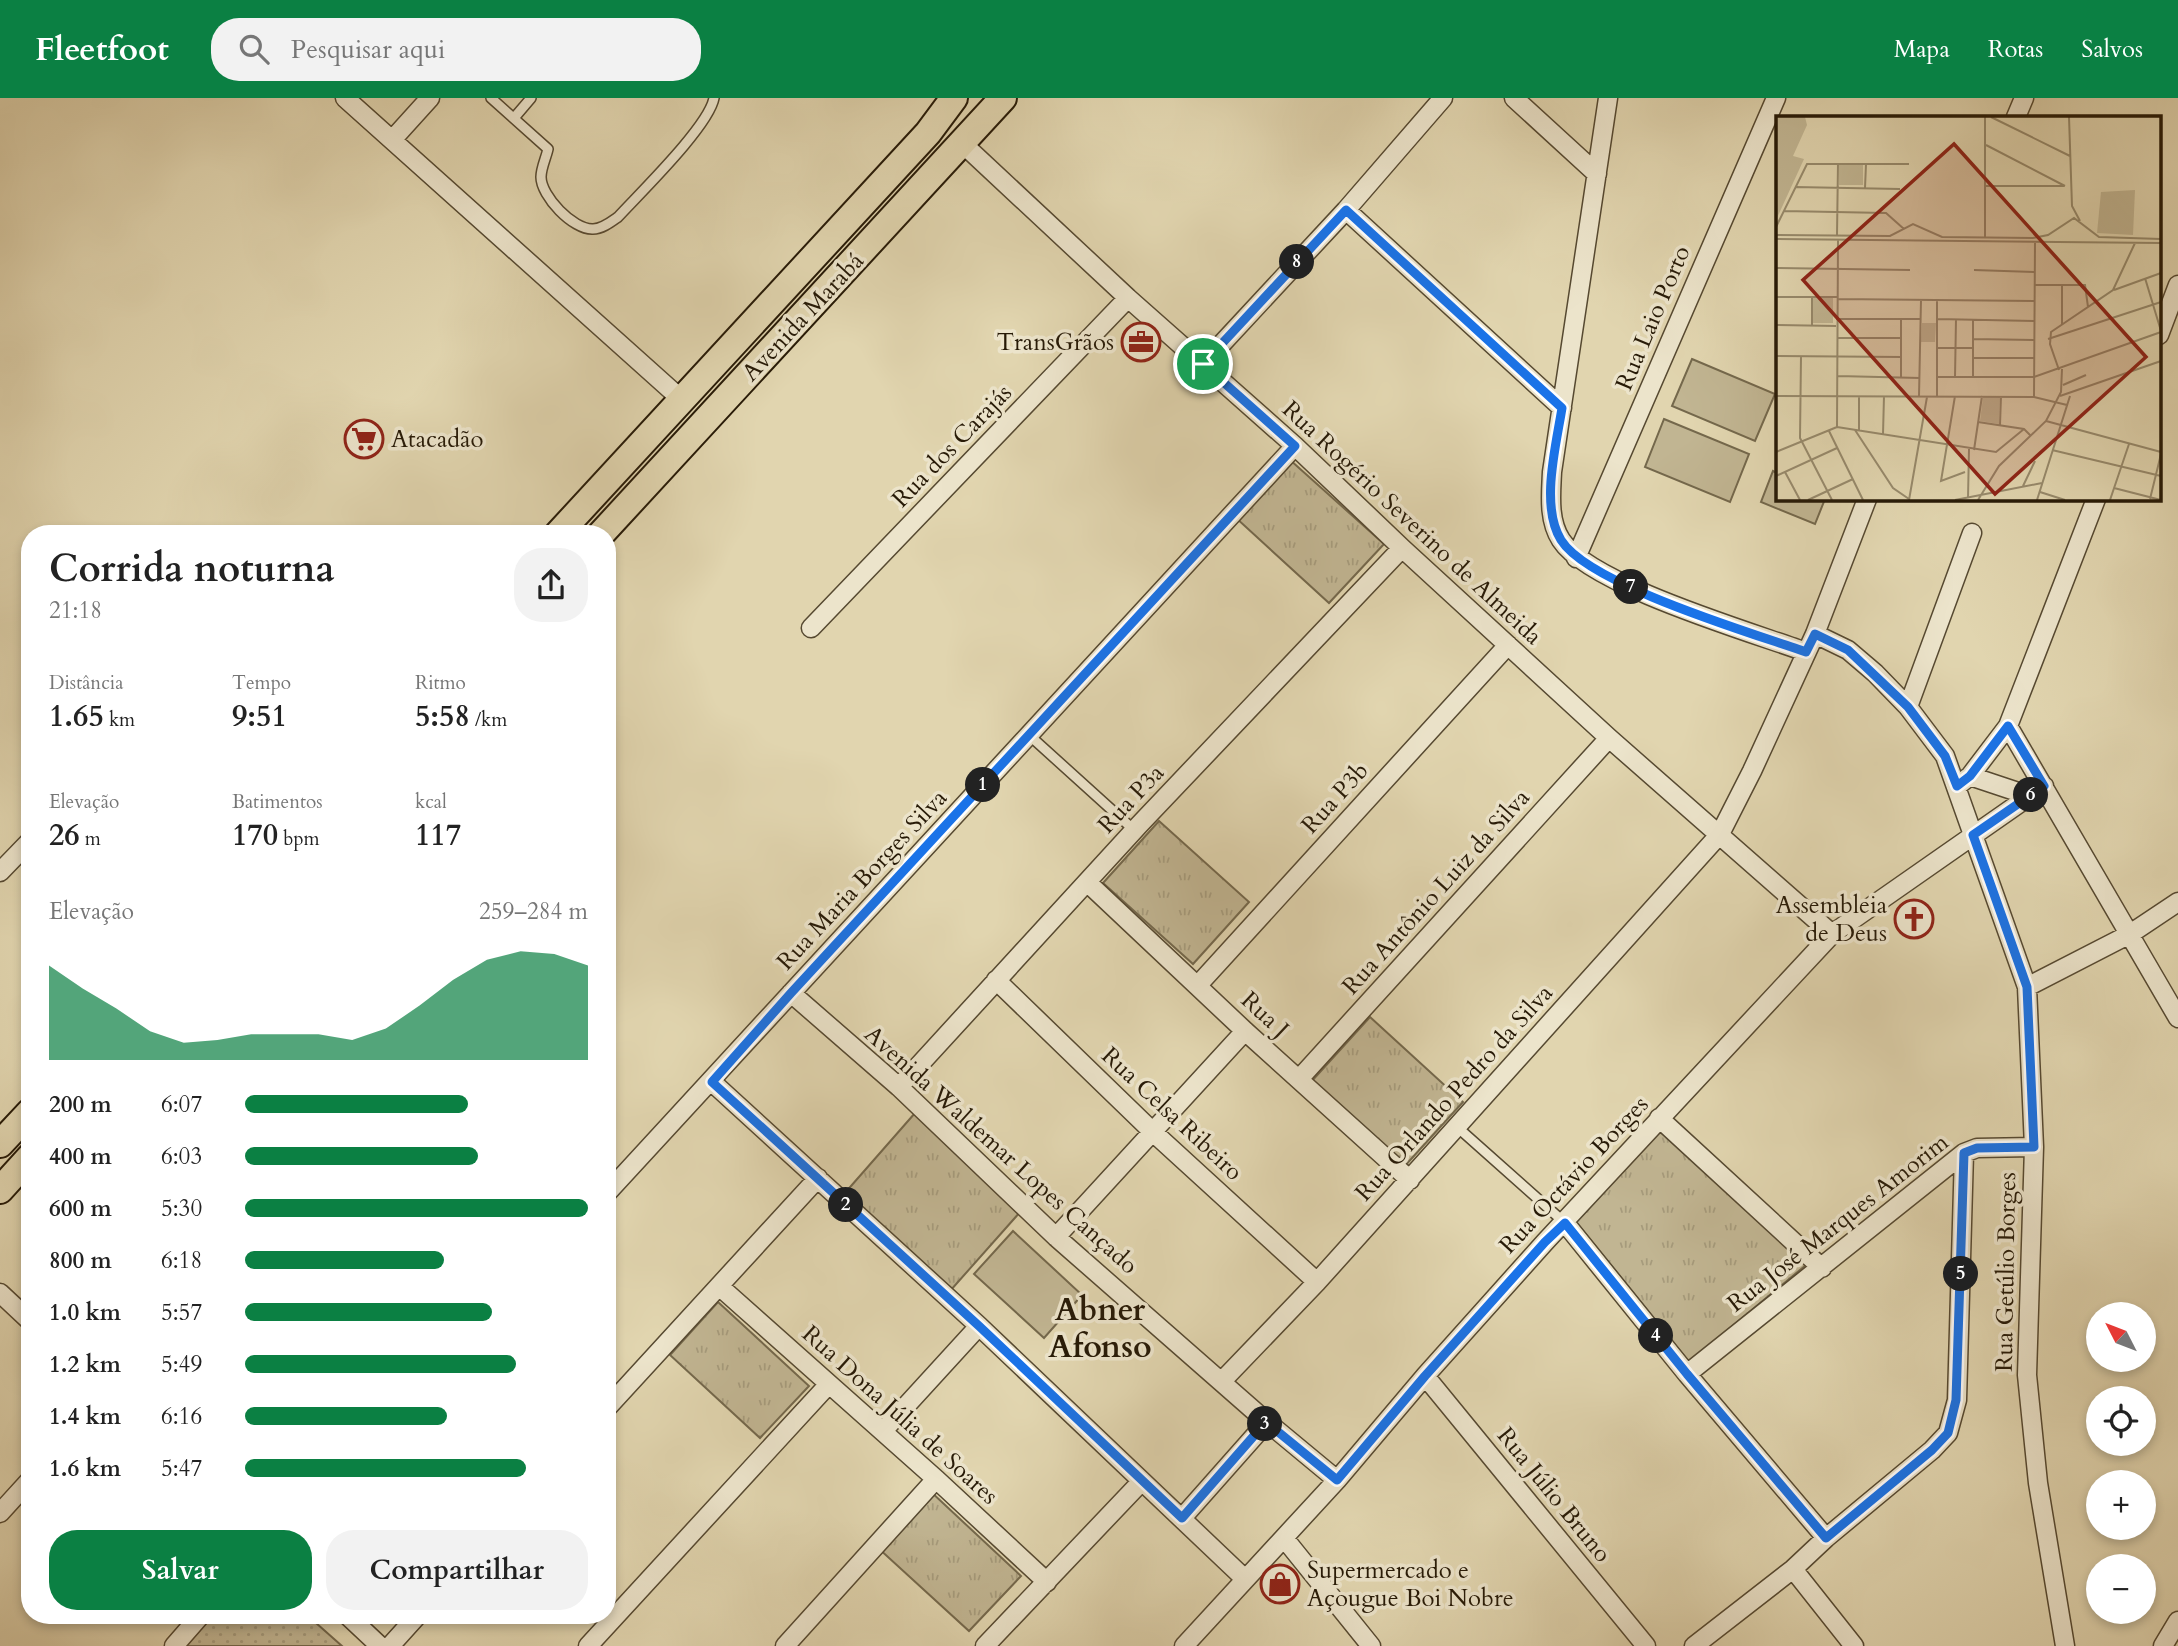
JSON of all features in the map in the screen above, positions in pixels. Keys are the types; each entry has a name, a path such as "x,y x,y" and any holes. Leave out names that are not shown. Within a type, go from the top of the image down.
{"main road":[{"name":"Avenida Marabá","path":"566,525 928,133 954,98"},
{"name":"Avenida Marabá","path":"609,525 1003,98"},
{"path":"0,1144 21,1122"},
{"path":"0,1190 21,1167"}],"street":[{"path":"345,98 681,399"},
{"path":"392,141 430,98"},
{"path":"1203,364 1346,210 1443,98"},
{"path":"1514,98 1597,174"},
{"path":"1608,98 1552,472 1551,512 1560,539 1576,558 1613,579 1659,599 1806,652"},
{"name":"Rua Laio Porto","path":"1576,558 1776,98"},
{"path":"2016,116 2024,98"},
{"name":"Rua Rogério Severino de Almeida","path":"963,144 1128,298 1295,446 1609,738 1832,934"},
{"path":"1346,210 1562,408"},
{"path":"2160,332 2178,285"},
{"name":"Rua dos Carajás","path":"811,628 1128,298"},
{"name":"Rua Maria Borges Silva","path":"616,1183 1295,446"},
{"name":"Rua Orlando Pedro da Silva","path":"1222,1381 1410,1180 1720,834 1815,634 1867,500"},
{"path":"1964,781 2008,726 2096,500"},
{"path":"1908,707 1972,533"},
{"name":"Rua P3a","path":"899,1087 1134,830 1402,548"},
{"name":"Rua Getúlio Borges","path":"1815,634 1848,650 1908,707 1964,781 1973,835 2027,987 2034,1147 2027,1375 2038,1483 2064,1646"},
{"name":"Rua P3b","path":"1198,985 1508,645"},
{"path":"2008,726 2037,791 2130,934 2178,1018"},
{"name":"Rua Antônio Luiz da Silva","path":"1299,1079 1609,738"},
{"path":"1964,781 2037,791"},
{"name":"Rua Octávio Borges","path":"1184,1646 1337,1480 1425,1376 1545,1242 1832,934 2037,791"},
{"path":"0,872 21,850"},
{"name":"Rua J","path":"1088,883 1245,1031 1410,1180"},
{"path":"2027,987 2130,934 2178,902"},
{"name":"Rua Celsa Ribeiro","path":"996,980 1154,1133 1317,1282"},
{"name":"Avenida Waldemar Lopes Cançado","path":"791,993 899,1087 1056,1237 1266,1422 1337,1480"},
{"path":"1056,1237 1245,1031"},
{"path":"712,1082 979,1326 1245,1579"},
{"path":"1659,1118 1822,1268"},
{"name":"Rua José Marques Amorim","path":"1687,1374 1964,1153 1977,1148 2034,1147"},
{"path":"1694,1646 1793,1569 1932,1450 1948,1433 1956,1400 1964,1153"},
{"path":"616,1397 818,1178"},
{"path":"1565,1223 1687,1374 1826,1538"},
{"name":"Rua Dona Júlia de Soares","path":"719,1286 883,1431 1046,1582"},
{"path":"0,1293 21,1313"},
{"path":"883,1431 979,1326"},
{"name":"Rua Júlio Bruno","path":"1425,1376 1646,1646"},
{"path":"616,1615 829,1384"},
{"path":"1182,1518 1266,1422"},
{"path":"785,1646 936,1479"},
{"path":"985,1646 1141,1482"},
{"path":"0,1513 21,1490"},
{"path":"1284,1538 1371,1646"},
{"path":"1793,1569 1854,1646"},
{"path":"2163,1646 2178,1621"},
{"path":"174,1646 193,1624"},
{"path":"357,1624 380,1646"},
{"path":"390,1646 410,1624"},
{"path":"587,1646 607,1624"}],"lane":[{"path":"491,98 548,149 541,178 547,195 561,212 579,226 593,229 618,217 695,132 707,116 714,98"},
{"path":"514,118 531,98"},
{"path":"1028,735 1134,830"},
{"path":"1456,1126 1565,1223"}],"green space":[{"path":"1692,359 1775,394 1755,441 1672,406"},
{"path":"1664,419 1749,454 1730,502 1645,467"},
{"path":"1289,459 1384,544 1329,603 1235,517"},
{"path":"1773,471 1776,472 1776,500 1825,500 1815,524 1761,502"},
{"path":"1159,821 1249,902 1193,964 1103,883"},
{"path":"1370,1017 1463,1102 1403,1168 1310,1083"},
{"path":"915,1113 1021,1211 950,1291 844,1194"},
{"path":"1661,1130 1806,1265 1689,1362 1576,1222"},
{"path":"1013,1231 1082,1295 1044,1338 974,1274"},
{"path":"718,1302 809,1386 760,1438 670,1355"},
{"path":"929,1490 1021,1576 969,1631 877,1547"},
{"path":"202,1624 317,1624 342,1646 181,1646"}],"place":[{"name":"TransGrãos","path":"1141,342"},
{"name":"Atacadão","path":"364,439"},
{"name":"Assembleia de Deus","path":"1914,919"},
{"name":"Supermercado e Açougue Boi Nobre","path":"1280,1584"}],"district":[{"name":"Abner Afonso","path":"1100,1328"}],"route":[{"path":"1346,210 1562,408 1552,472 1551,512 1560,539 1576,558 1613,579 1659,599 1806,652 1815,634 1848,650 1875,673 1927,730 1945,756 1957,786 1970,776 2008,726 2044,786 1973,835 2027,987 2034,1147 1977,1148 1964,1153 1963,1243 1953,1421 1948,1433 1932,1450 1826,1538 1687,1374 1565,1223 1425,1376 1337,1480 1266,1422 1182,1518 979,1326 712,1082 1295,446 1203,364 1346,210"}]}
